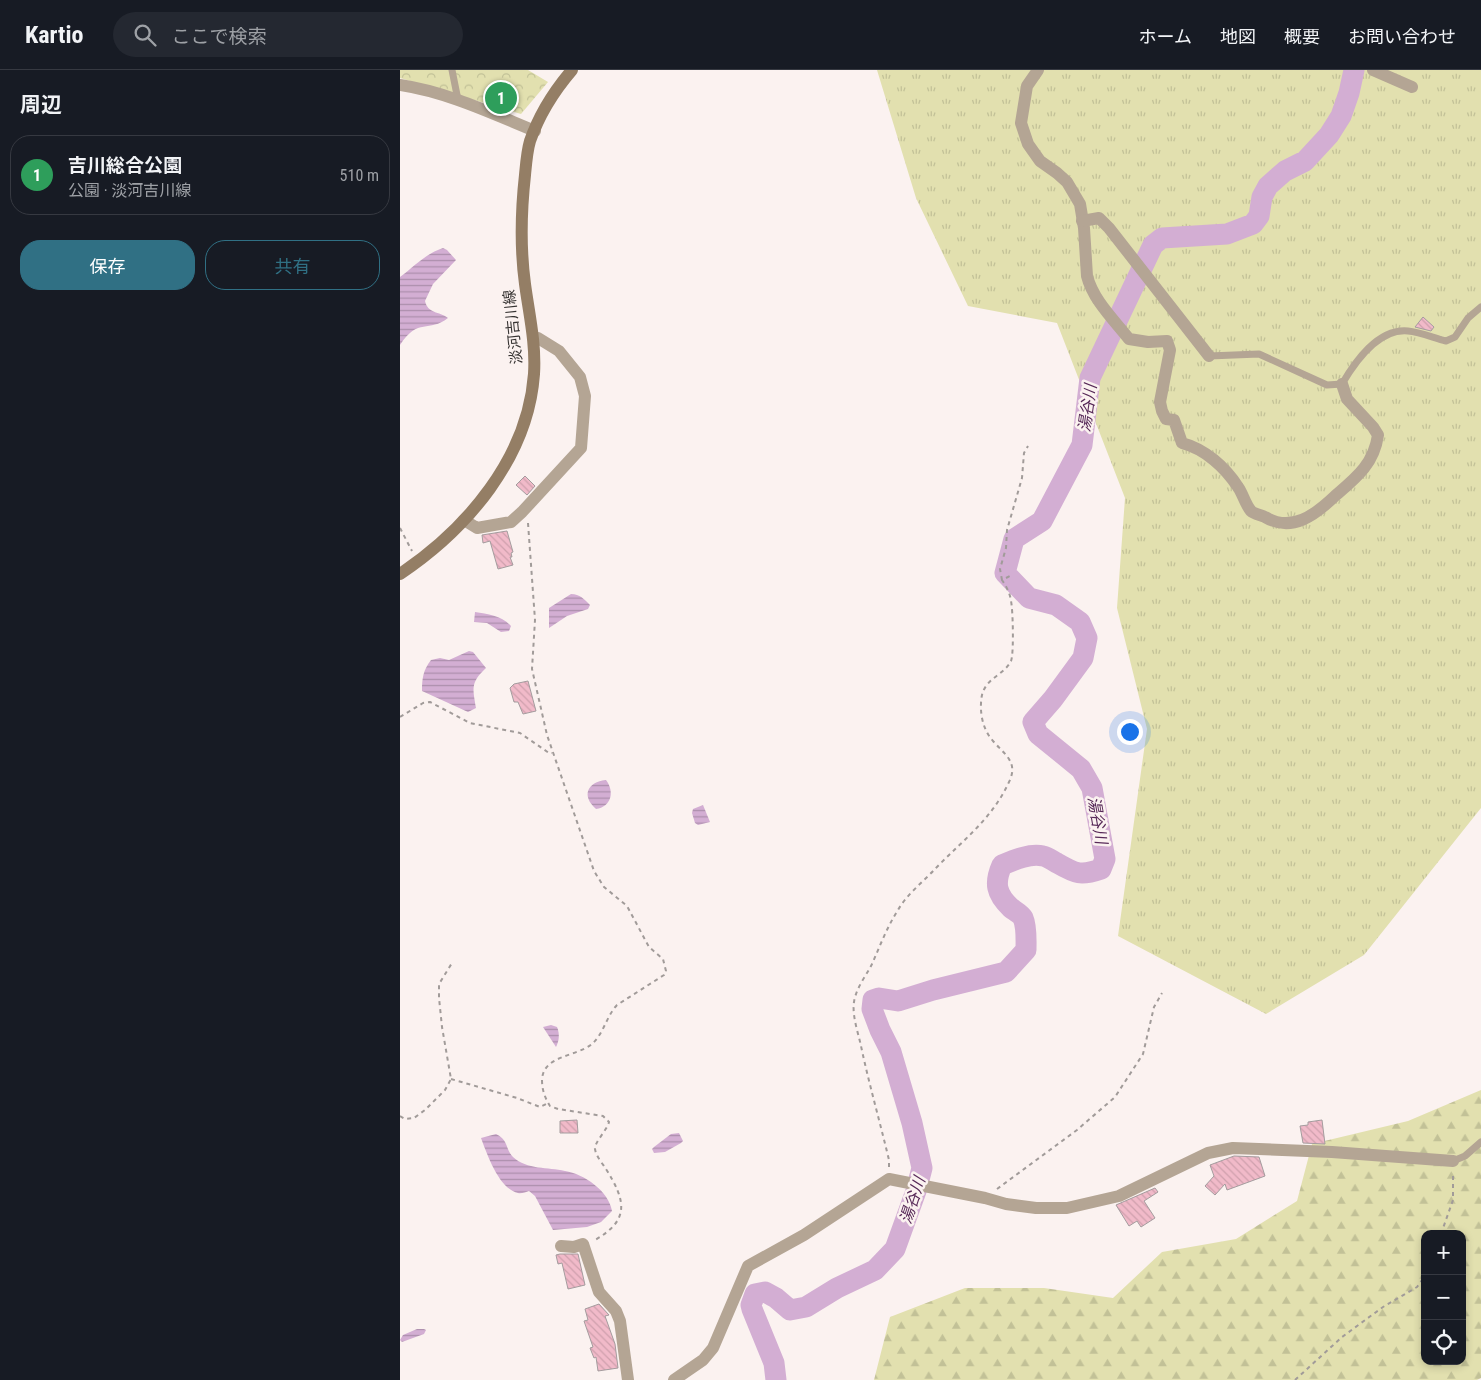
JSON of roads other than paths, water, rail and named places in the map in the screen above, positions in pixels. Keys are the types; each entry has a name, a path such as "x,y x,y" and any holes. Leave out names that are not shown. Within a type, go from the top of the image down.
{"main road":[{"name":"淡河吉川線","path":"400,574 418,562 464,520 484,496 504,467 520,436 529,408 534,375 533,338 525,283 522,221 527,160 530,142 548,102 572,70"}],"street":[{"path":"1038,70 1027,86 1021,123 1028,144 1040,161 1067,182 1080,204 1088,283 1099,301 1129,339 1148,342 1167,341 1170,350 1160,402 1162,411 1166,419 1174,420 1182,442 1192,446 1215,461 1228,474 1239,488 1252,512 1278,523 1296,523 1329,502 1364,468 1373,455 1378,435 1347,399 1342,384"},
{"path":"1373,70 1412,87"},
{"path":"400,85 458,100 534,131"},
{"path":"1082,221 1099,218 1109,228 1208,356"},
{"path":"464,520 477,528 511,522 581,448 585,396 580,378 559,351 538,338 533,338"},
{"path":"674,1380 703,1360 713,1348 748,1266 804,1235 889,1179 986,1198 1006,1204 1036,1208 1067,1208 1119,1196 1208,1154 1233,1148 1453,1160"},
{"path":"561,1246 574,1247 583,1244 599,1292 616,1311 620,1321 628,1380"}],"lane":[{"path":"452,70 458,100"},
{"path":"1208,356 1259,354 1327,385 1342,384 1353,365 1373,344 1390,334 1407,330 1446,341 1455,336 1468,318 1481,307"},
{"path":"1453,1160 1465,1156 1481,1142"}],"waterway":[{"name":"湯谷川","path":"776,1380 774,1363 751,1305 755,1294 765,1292 776,1298 790,1310 806,1307 837,1288 875,1270 895,1249 916,1191 922,1168 912,1123 891,1052 872,1009 873,1000 879,998 898,1001 933,990 1006,972 1026,950 1026,934 1022,917 1006,903 999,893 997,883 1002,865 1038,855 1047,857 1074,872 1088,873 1101,869 1105,859 1092,788 1081,769 1038,734 1033,722 1053,699 1083,658 1087,638 1080,622 1056,605 1029,598 1005,573 1014,539 1042,521 1082,445 1090,378 1153,245 1162,238 1227,234 1253,224 1259,216 1262,197 1268,186 1285,171 1305,161 1329,135 1341,116 1354,70"}],"place":[{"name":"吉川総合公園","path":"501,98"}]}
